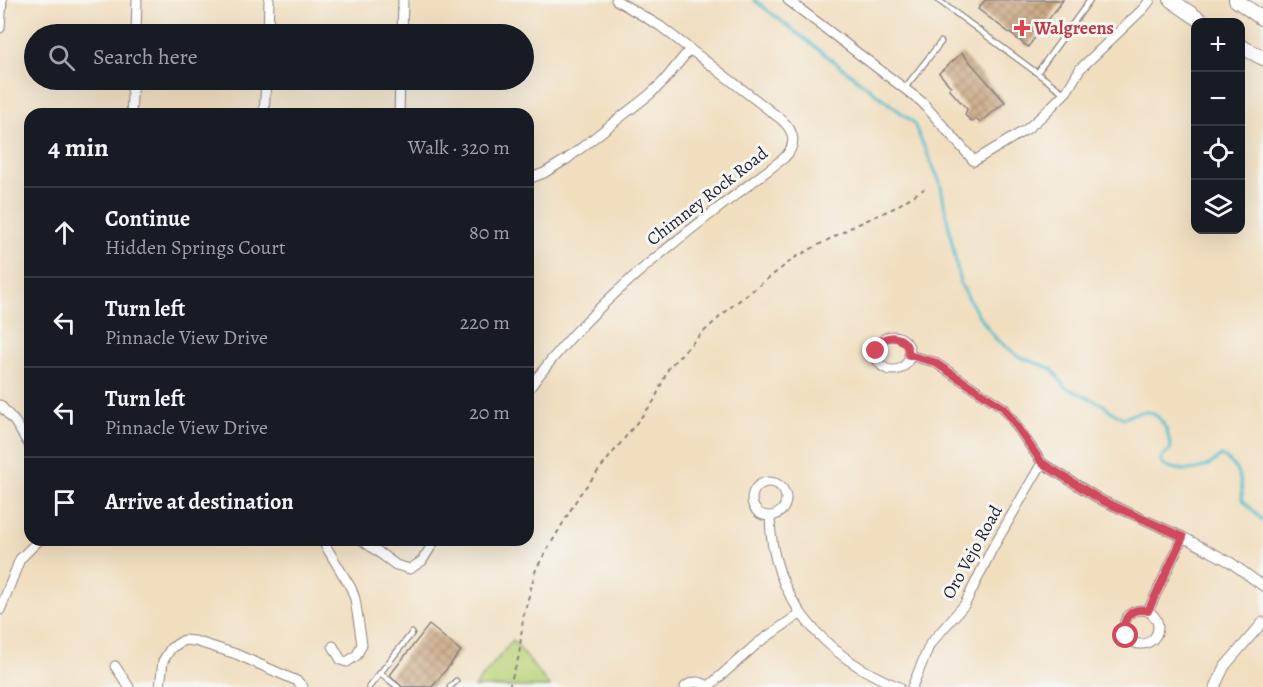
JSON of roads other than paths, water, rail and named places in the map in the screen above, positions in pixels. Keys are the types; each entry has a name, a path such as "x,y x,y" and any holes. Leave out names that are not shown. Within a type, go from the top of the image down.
{"main road":[{"path":"1171,0 1197,18"},
{"path":"1236,0 1263,19"},
{"path":"1245,49 1263,58"}],"street":[{"path":"0,28 2,0"},
{"path":"136,24 137,0"},
{"path":"269,24 270,0"},
{"path":"402,24 403,0"},
{"name":"Chimney Rock Road","path":"534,383 575,333 624,284 655,257 784,158 792,147 793,135 786,123 651,20 616,0"},
{"path":"788,0 922,102 974,161 1027,129 1065,94 1080,69 1150,0"},
{"path":"534,177 567,159 649,95 663,82 690,49"},
{"path":"131,108 132,90"},
{"path":"264,108 265,90"},
{"path":"399,108 400,90"},
{"path":"909,355 934,362 1004,408 1042,463 1101,500 1183,537 1230,562 1263,586"},
{"path":"0,405 24,436"},
{"name":"Oro Vejo Road","path":"912,687 930,644 965,604 992,549 1042,463"},
{"path":"770,516 772,546 780,573 801,613 822,639 847,660 899,687"},
{"path":"1148,611 1183,537"},
{"path":"0,610 20,559 33,546"},
{"path":"326,546 353,592 362,644 357,655 346,662 341,660 333,646"},
{"path":"370,546 396,565 410,569 422,561 431,546"},
{"path":"685,687 698,682 709,687 758,643 801,613"},
{"path":"1215,687 1225,666 1263,622"},
{"path":"160,687 163,661 171,648 184,640 195,641 236,654 297,681 303,687"},
{"path":"115,666 129,687"}],"lane":[{"path":"938,0 1065,94"},
{"path":"1037,73 1090,0"},
{"path":"904,89 940,42"},
{"path":"369,687 412,633"},
{"path":"380,673 398,687"},
{"path":"450,687 456,681"}],"waterway":[{"path":"754,0 913,122 940,182 960,283 977,313 996,339 1018,356 1052,369 1065,387 1102,404 1113,413 1124,418 1140,412 1155,414 1166,430 1171,449 1162,457 1163,465 1194,470 1208,465 1221,456 1227,459 1238,473 1242,499 1263,521"}],"place":[{"name":"Walgreens","path":"1022,28"}]}
